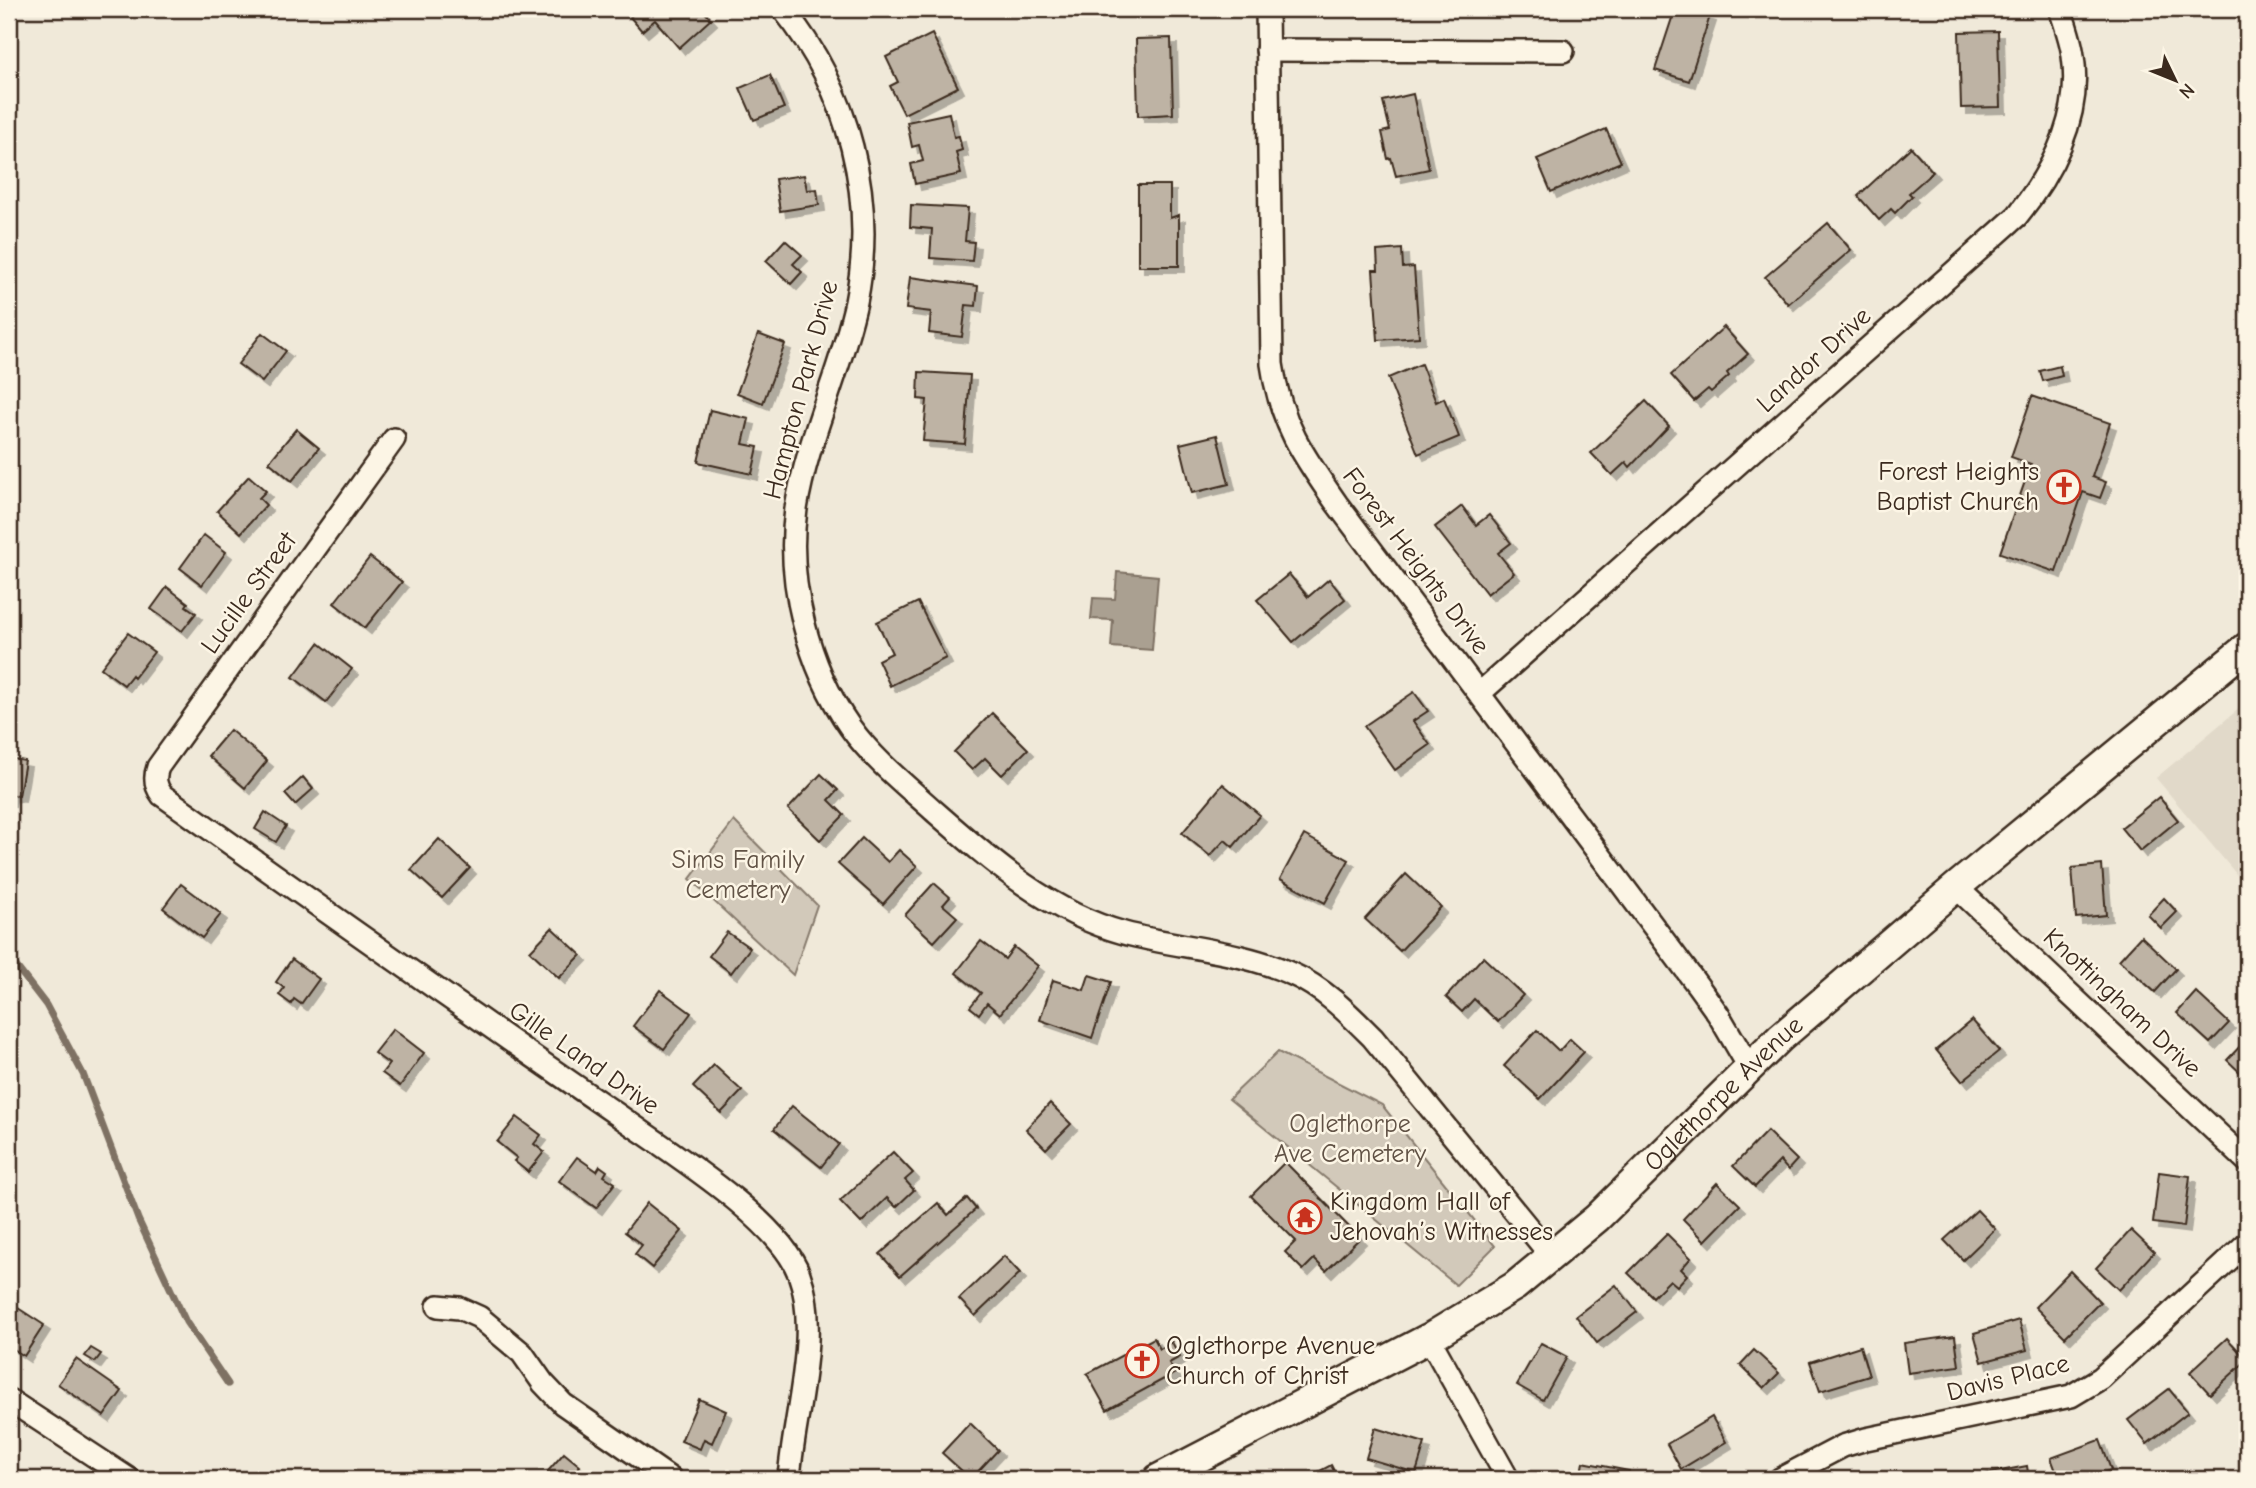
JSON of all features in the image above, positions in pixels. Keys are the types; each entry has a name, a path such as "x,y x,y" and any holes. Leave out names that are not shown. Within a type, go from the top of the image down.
{"main road":[{"name":"Oglethorpe Avenue","path":"1158,1479 1429,1338 1515,1286 1597,1218 1749,1067 1956,887 2247,647"}],"street":[{"name":"Hampton Park Drive","path":"783,9 820,62 839,103 852,142 864,218 856,302 805,472 796,508 794,537 796,578 812,652 849,725 872,754 988,858 1019,882 1055,904 1088,921 1123,933 1263,962 1295,975 1324,993 1373,1038 1552,1257"},
{"name":"Forest Heights Drive","path":"1267,9 1272,364 1276,394 1286,422 1307,461 1718,1014 1749,1067"},
{"name":"Landor Drive","path":"1480,693 2017,216 2051,168 2063,141 2070,113 2074,85 2073,57 2060,9"},
{"path":"1266,50 1563,51"},
{"name":"Lucille Street","path":"155,782 158,767 394,439"},
{"name":"Gille Land Drive","path":"155,782 162,795 674,1154 743,1206 780,1242 799,1272 806,1312 803,1375 789,1479"},
{"name":"Knottingham Drive","path":"1956,887 2247,1161"},
{"name":"Davis Place","path":"1780,1479 1818,1458 1866,1439 2071,1396 2079,1392 2101,1378 2247,1243"},
{"path":"438,1306 459,1308 479,1317 522,1353 563,1405 671,1479"},
{"path":"1429,1338 1508,1479"},
{"path":"9,1400 129,1479"}],"shaded area":[{"path":"1117,572 1158,576 1152,650 1111,647 1113,620 1091,619 1093,598 1115,599"},
{"path":"2247,702 2247,887 2156,778"}],"green space":[{"name":"Sims Family Cemetery","path":"734,821 817,905 793,975 690,879"},
{"name":"Oglethorpe Ave Cemetery","path":"1278,1052 1382,1105 1495,1246 1456,1285 1229,1099"}],"building":[{"path":"639,9 702,9 711,19 679,48 655,20 642,31 630,17"},
{"path":"1675,9 1687,9 1710,16 1689,81 1655,70"},
{"path":"1998,31 2000,107 1961,108 1959,32"},
{"path":"932,34 958,87 904,114 890,86 898,82 886,57"},
{"path":"1171,38 1173,114 1138,116 1136,39"},
{"path":"770,75 784,108 754,120 740,88"},
{"path":"1413,94 1429,169 1396,176 1391,158 1388,159 1382,132 1390,130 1383,101"},
{"path":"949,113 954,137 959,136 962,150 956,152 961,174 915,184 911,164 923,161 919,145 912,147 907,122"},
{"path":"1606,129 1621,162 1551,192 1537,159"},
{"path":"1911,147 1933,172 1909,193 1912,196 1895,213 1891,209 1879,220 1858,196"},
{"path":"804,175 807,190 817,189 819,205 780,211 775,179"},
{"path":"1138,185 1170,185 1170,218 1179,215 1179,266 1138,266"},
{"path":"911,205 968,208 965,241 974,242 972,261 930,258 932,229 910,227"},
{"path":"1828,223 1851,250 1788,304 1765,277"},
{"path":"785,240 802,255 793,264 802,272 791,284 766,261"},
{"path":"1402,249 1403,268 1414,267 1419,337 1378,340 1373,270 1378,270 1377,251"},
{"path":"910,277 978,286 976,306 966,305 962,337 929,333 931,312 906,309"},
{"path":"1724,327 1748,354 1711,392 1708,389 1694,401 1671,375"},
{"path":"262,333 286,351 262,382 238,364"},
{"path":"758,334 785,344 763,403 737,393"},
{"path":"1421,364 1436,402 1444,398 1459,437 1418,454 1388,378"},
{"path":"2060,366 2062,376 2043,381 2040,371"},
{"path":"919,372 970,375 965,444 923,441 927,400 918,399"},
{"name":"Forest Heights Baptist Church","path":"2032,396 2110,423 2092,477 2106,482 2100,498 2083,492 2056,572 2000,553 2031,464 2011,457"},
{"path":"1646,401 1669,426 1630,467 1626,462 1612,475 1591,453"},
{"path":"710,410 749,419 743,444 758,447 752,474 698,462"},
{"path":"296,429 319,448 292,481 269,462"},
{"path":"1217,435 1229,484 1192,493 1180,444"},
{"path":"249,476 266,491 259,498 266,505 241,533 217,511"},
{"path":"1462,506 1476,525 1489,515 1511,543 1498,553 1514,573 1487,594 1435,527"},
{"path":"204,535 226,552 202,585 180,568"},
{"path":"370,557 402,582 365,628 334,603"},
{"path":"1289,574 1308,597 1329,579 1345,599 1293,642 1257,600"},
{"path":"167,587 188,603 186,606 196,613 182,631 151,609"},
{"path":"918,602 946,658 890,686 878,660 892,653 877,622"},
{"path":"128,633 154,652 134,678 132,675 124,685 101,668"},
{"path":"319,643 352,669 326,702 293,677"},
{"path":"1414,692 1428,711 1413,721 1430,745 1395,770 1364,726"},
{"path":"992,713 1028,749 1002,775 985,758 972,770 954,752"},
{"path":"230,730 267,761 245,788 208,756"},
{"path":"9,758 25,761 19,796 10,795 9,802"},
{"path":"821,774 838,790 829,800 844,815 820,840 788,809"},
{"path":"303,777 313,789 295,805 285,794"},
{"path":"1223,784 1260,815 1233,847 1225,840 1210,856 1182,833"},
{"path":"2159,797 2178,820 2140,851 2121,828"},
{"path":"265,812 286,826 276,842 255,829"},
{"path":"1304,835 1349,860 1325,903 1280,879"},
{"path":"862,838 888,862 899,850 917,866 883,904 838,864"},
{"path":"439,839 470,868 442,898 411,870"},
{"path":"2102,865 2106,915 2076,918 2072,868"},
{"path":"1406,874 1441,907 1400,951 1365,919"},
{"path":"934,883 950,897 943,905 957,917 934,942 905,915"},
{"path":"181,884 221,914 202,938 163,908"},
{"path":"2164,898 2177,912 2161,928 2148,915"},
{"path":"552,928 581,955 559,978 530,951"},
{"path":"727,932 750,948 731,973 709,956"},
{"path":"2141,936 2176,969 2155,992 2119,960"},
{"path":"981,941 1005,959 1014,947 1038,966 1000,1014 987,1003 979,1014 970,1007 981,993 956,973"},
{"path":"1483,957 1523,995 1498,1022 1474,999 1462,1012 1446,997"},
{"path":"292,959 319,979 301,1004 294,999 291,1004 279,995 284,988 276,982"},
{"path":"1089,975 1111,982 1092,1038 1040,1020 1053,980 1084,990"},
{"path":"660,990 691,1013 664,1049 633,1026"},
{"path":"2196,992 2229,1023 2210,1043 2177,1013"},
{"path":"1972,1020 1999,1051 1962,1081 1936,1050"},
{"path":"393,1029 424,1053 400,1086 382,1073 389,1064 374,1053"},
{"path":"1537,1030 1559,1051 1570,1039 1584,1052 1540,1099 1504,1066"},
{"path":"2247,1041 2247,1079 2227,1060"},
{"path":"714,1065 742,1091 721,1113 693,1087"},
{"path":"1050,1103 1071,1124 1046,1149 1026,1129"},
{"path":"792,1106 839,1144 821,1167 774,1129"},
{"path":"517,1117 541,1135 534,1144 544,1152 528,1172 514,1161 517,1158 497,1142"},
{"path":"1767,1131 1797,1160 1788,1170 1780,1161 1755,1187 1733,1166"},
{"path":"893,1152 913,1173 905,1180 914,1190 896,1207 887,1198 861,1223 840,1201"},
{"path":"577,1157 597,1171 600,1166 607,1171 604,1176 615,1183 596,1208 559,1181"},
{"name":"Kingdom Hall of Jehovah’s Witnesses","path":"1285,1162 1360,1238 1326,1271 1314,1259 1303,1270 1285,1252 1296,1241 1251,1196"},
{"path":"2159,1172 2190,1176 2184,1227 2153,1223"},
{"path":"1717,1183 1740,1205 1705,1241 1683,1219"},
{"path":"967,1198 976,1209 900,1276 880,1254 938,1203 948,1215"},
{"path":"647,1203 682,1231 652,1268 635,1254 642,1245 625,1232"},
{"path":"1977,1210 1995,1229 1963,1260 1944,1240"},
{"path":"2131,1230 2154,1252 2119,1290 2096,1268"},
{"path":"1667,1234 1691,1258 1681,1269 1687,1275 1677,1286 1670,1280 1653,1297 1628,1273"},
{"path":"1004,1256 1020,1273 975,1316 959,1299"},
{"path":"2070,1271 2100,1302 2065,1337 2035,1307"},
{"path":"1616,1285 1637,1312 1597,1343 1576,1316"},
{"path":"18,1308 44,1325 24,1356 9,1346 9,1328 14,1320 11,1318"},
{"path":"2019,1320 2027,1350 1982,1362 1974,1333"},
{"path":"1955,1336 1959,1366 1908,1373 1904,1343"},
{"path":"1154,1338 1160,1349 1172,1342 1180,1357 1169,1363 1175,1373 1107,1410 1087,1374"},
{"path":"2227,1338 2247,1360 2210,1394 2190,1372"},
{"path":"1541,1343 1567,1357 1543,1400 1517,1385"},
{"path":"1860,1346 1869,1376 1820,1391 1810,1362"},
{"path":"91,1348 101,1354 95,1362 85,1356"},
{"path":"1754,1350 1779,1373 1764,1388 1740,1365"},
{"path":"76,1359 122,1391 104,1416 58,1384"},
{"path":"2169,1389 2188,1412 2147,1444 2128,1420"},
{"path":"699,1399 726,1411 712,1443 704,1439 700,1449 681,1441"},
{"path":"1712,1417 1726,1442 1681,1469 1667,1444"},
{"path":"970,1423 998,1450 971,1479 942,1453"},
{"path":"1375,1428 1425,1443 1416,1473 1366,1458"},
{"path":"2100,1440 2111,1470 2090,1477 2091,1479 2059,1479 2051,1458"},
{"path":"564,1453 580,1466 568,1479 559,1479 548,1471"},
{"path":"1583,1462 1629,1471 1628,1479 1580,1479"},
{"path":"1331,1465 1338,1479 1305,1479"},
{"path":"2027,1466 2029,1479 1980,1479 1979,1475"}],"waterway":[{"path":"9,957 46,1005 83,1074 138,1219 186,1322 228,1384"}],"place":[{"name":"Forest Heights Baptist Church","path":"2064,487"},
{"name":"Kingdom Hall of Jehovah’s Witnesses","path":"1305,1217"},
{"name":"Oglethorpe Avenue Church of Christ","path":"1142,1361"}]}
